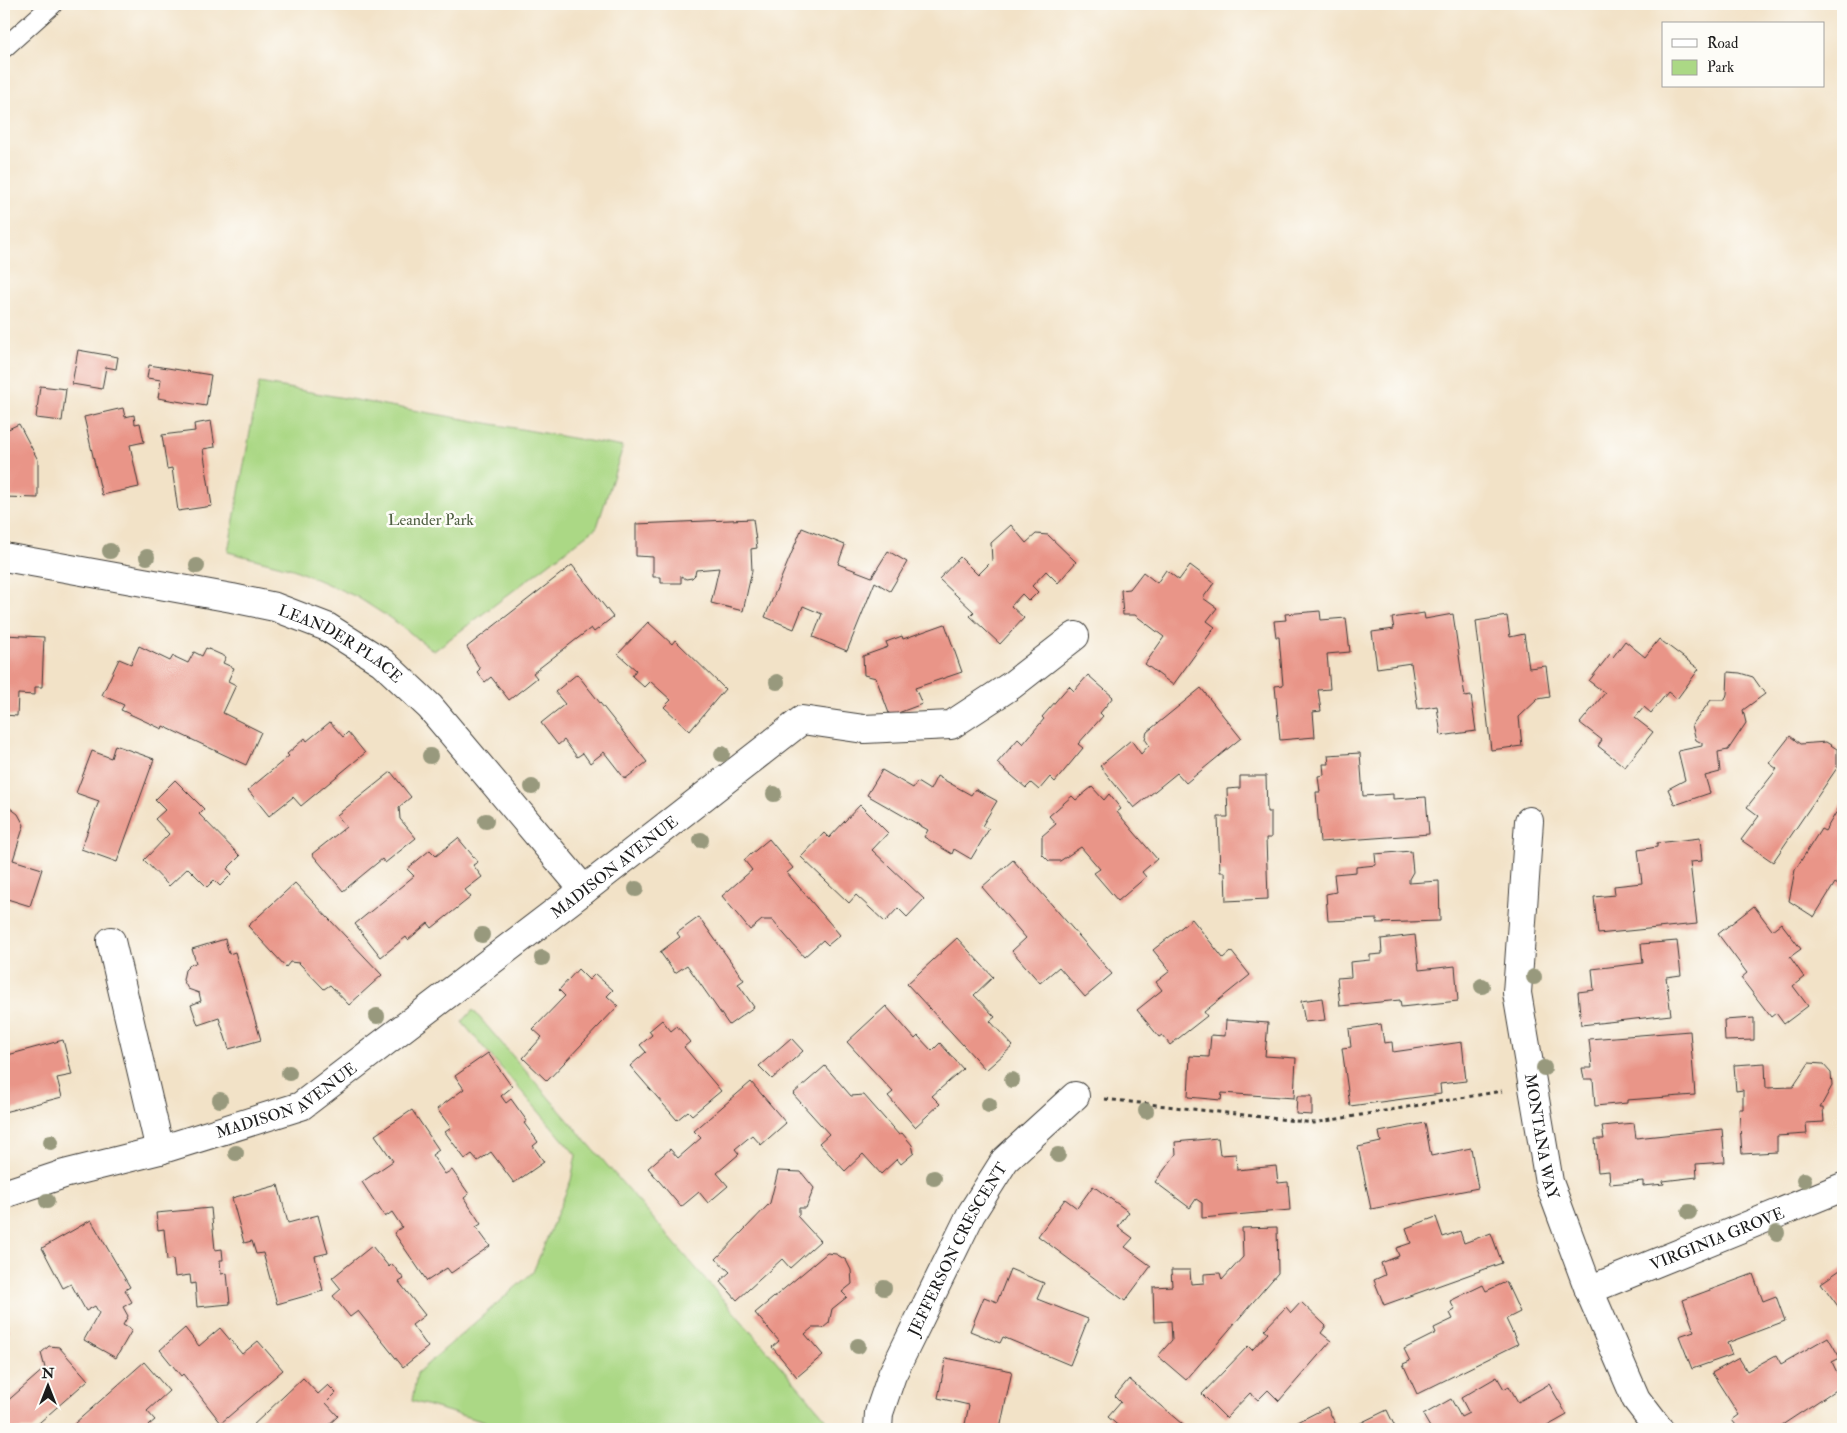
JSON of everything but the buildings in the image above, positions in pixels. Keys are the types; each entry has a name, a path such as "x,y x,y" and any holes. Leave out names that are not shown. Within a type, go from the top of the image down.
{"street":[{"name":"LEANDER PLACE","path":"4,557 232,598 275,608 327,627 382,662 430,707 584,890"},
{"name":"MADISON AVENUE","path":"4,1194 64,1174 160,1150 301,1106 584,890 802,720 864,729 951,724 1012,685 1075,636"},
{"name":"MONTANA WAY","path":"1529,821 1517,993 1549,1182 1589,1290 1636,1399 1659,1429"},
{"path":"111,941 160,1150"},
{"name":"JEFFERSON CRESCENT","path":"878,1429 879,1413 892,1374 971,1214 1006,1160 1075,1096"},
{"name":"VIRGINIA GROVE","path":"1589,1290 1843,1187"}],"lane":[{"path":"4,48 54,4"}],"path":[{"path":"1075,1096 1314,1123 1533,1085"}],"green space":[{"name":"Leander Park","path":"259,383 623,447 597,527 434,651 396,622 357,597 293,569 228,552"},
{"path":"473,1010 828,1421 827,1429 494,1429 488,1423 412,1401 417,1373 533,1272 571,1180 576,1155 462,1022"}]}
